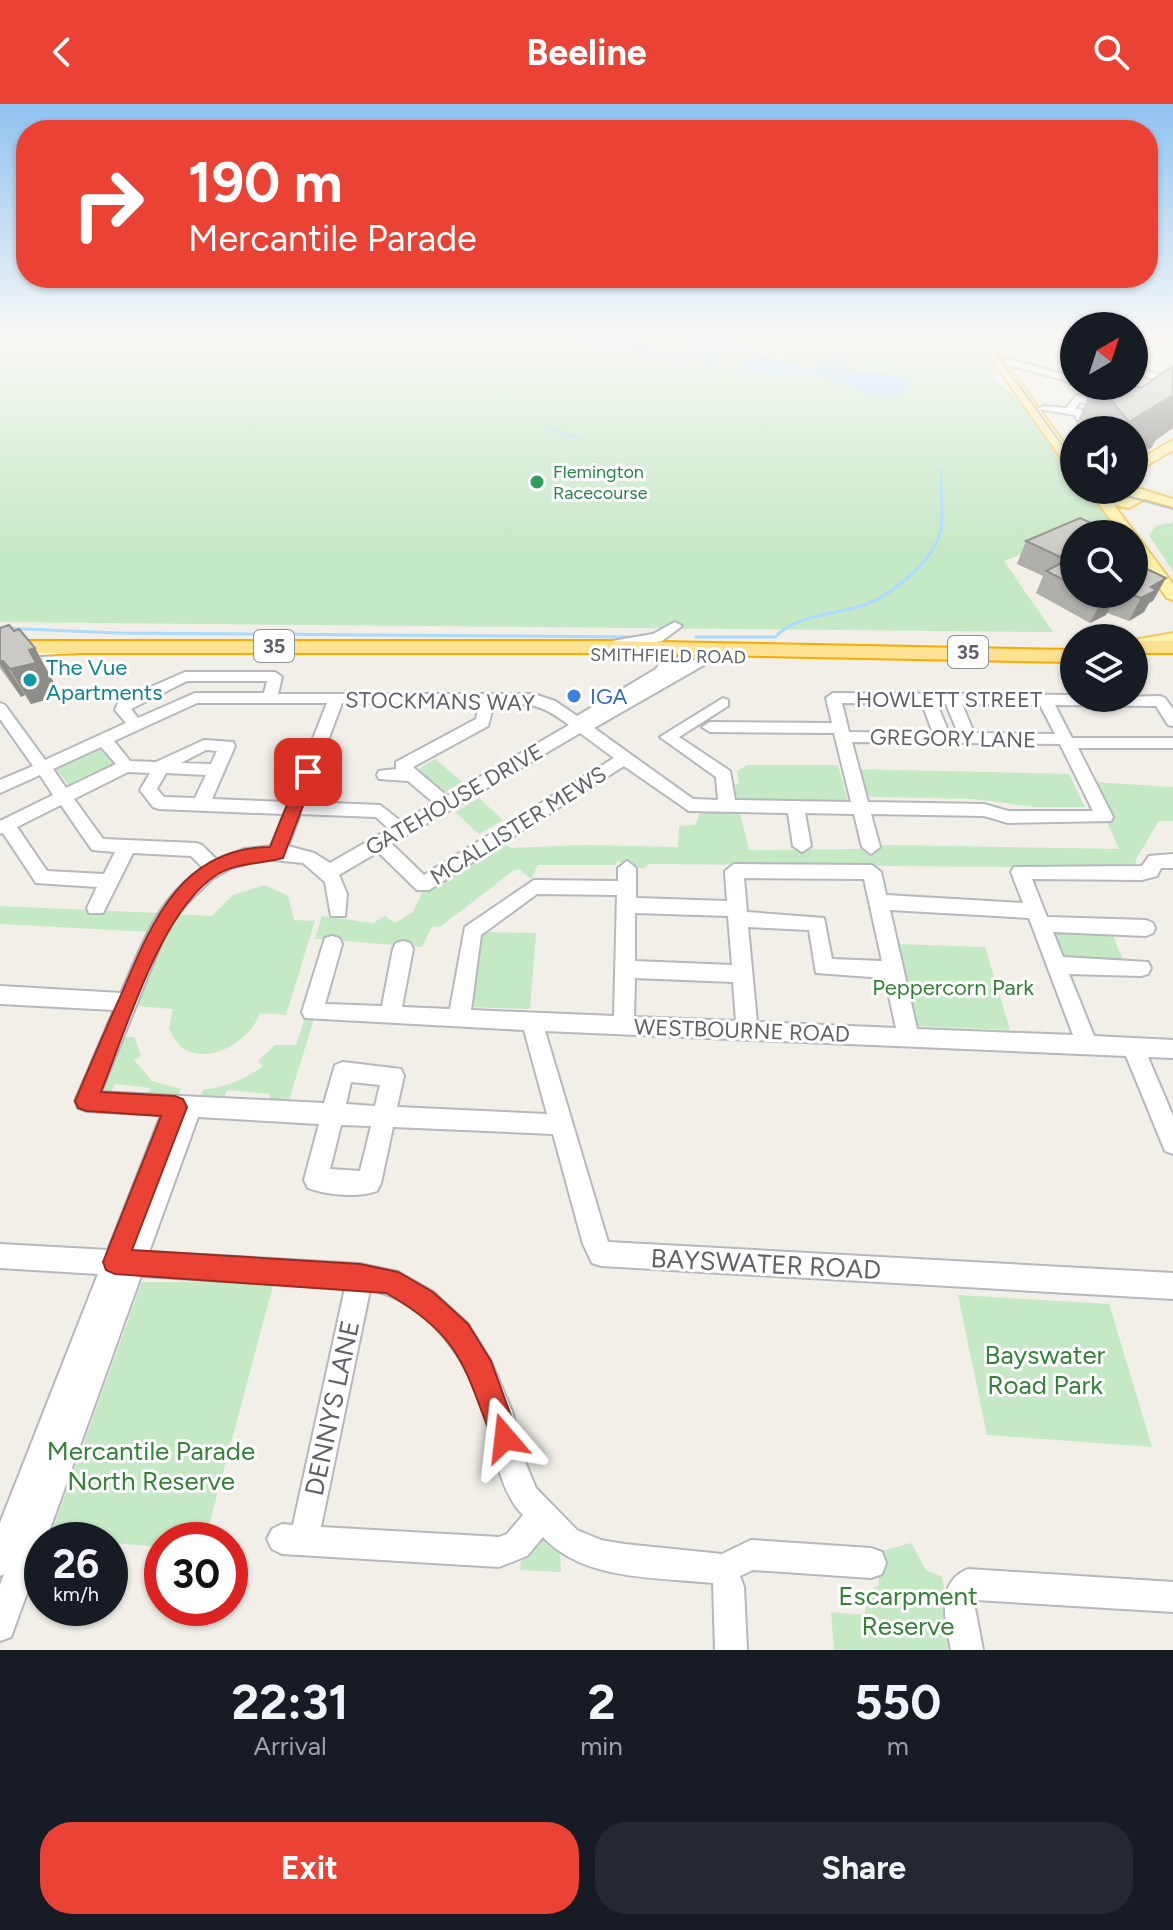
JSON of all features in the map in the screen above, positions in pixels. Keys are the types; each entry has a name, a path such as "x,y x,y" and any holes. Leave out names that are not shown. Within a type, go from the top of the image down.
{"highway":[{"name":"SMITHFIELD ROAD","path":"0,639 104,645 441,648 671,645 711,657 894,652"},
{"name":"SMITHFIELD ROAD","path":"0,650 104,645"},
{"name":"SMITHFIELD ROAD","path":"441,648 671,645 1060,655"},
{"path":"1148,646 1173,647"},
{"name":"SMITHFIELD ROAD","path":"1042,653 1060,651"},
{"path":"1148,656 1173,656"}],"main road":[{"path":"1033,409 1060,447"},
{"path":"1043,409 1060,431"},
{"path":"1148,460 1173,444"},
{"path":"1148,498 1173,503"},
{"path":"1148,503 1173,513"},
{"path":"1148,560 1173,595"},
{"path":"1148,643 1173,638"}],"street":[{"path":"1070,409 1080,412 1084,420 1098,422 1101,414 1111,414 1116,409"},
{"path":"606,647 657,638 671,645"},
{"name":"GATEHOUSE DRIVE","path":"329,872 580,726 591,724 661,671 671,645"},
{"path":"136,725 123,710 124,704 185,676 275,677 270,698"},
{"name":"STOCKMANS WAY","path":"0,787 195,698 487,699 543,701 685,804 984,810 1008,817 1105,817 1066,741"},
{"name":"HOWLETT STREET","path":"841,732 833,698 1160,701 1173,721"},
{"path":"277,853 336,699"},
{"path":"445,804 402,766 483,722 487,699"},
{"path":"928,699 943,738"},
{"path":"952,699 968,738"},
{"path":"1045,700 1066,741"},
{"path":"0,708 98,845 196,850 214,868"},
{"path":"681,746 721,714"},
{"path":"721,714 668,737 724,775 727,806"},
{"name":"GREGORY LANE","path":"721,714 841,732 943,738 1173,743"},
{"path":"841,732 871,847"},
{"path":"104,740 126,766"},
{"path":"201,804 227,746 204,745 159,768 148,790 159,803 380,811 400,830"},
{"name":"MCALLISTER MEWS","path":"379,842 410,886 423,885 624,759"},
{"path":"109,881 42,878 3,826 126,766 217,770"},
{"path":"385,775 413,775"},
{"path":"795,807 802,846"},
{"path":"96,908 127,847"},
{"path":"338,911 340,896 329,872 307,858 277,853 257,854 214,868 195,882 162,921 86,1101 547,1125 560,1121"},
{"path":"1087,1044 1020,872 1146,873 1164,861"},
{"path":"747,1030 734,871 872,872 908,1036"},
{"path":"459,1019 472,932 534,887 627,887 737,914 817,923 823,967 893,970"},
{"path":"624,1026 627,887"},
{"path":"879,902 1146,928"},
{"name":"WESTBOURNE ROAD","path":"332,944 312,1012 1173,1049"},
{"path":"390,1016 403,949"},
{"path":"1058,965 1141,968"},
{"path":"625,969 742,974"},
{"path":"0,995 128,1002"},
{"name":"BAYSWATER ROAD","path":"532,1022 595,1246 603,1254 1173,1286"},
{"path":"1133,1047 1173,1143"},
{"path":"343,1072 393,1076 384,1117 369,1183 316,1180 343,1072"},
{"path":"0,1561 124,1262 183,1107"},
{"path":"0,1256 360,1276 389,1281 424,1301 459,1333 482,1371 526,1498 567,1541 601,1555 723,1569 751,1555 871,1563"},
{"path":"0,1626 124,1262"},
{"name":"DENNYS LANE","path":"360,1276 293,1540 499,1552 517,1546 541,1515"},
{"path":"723,1569 729,1587 731,1650"},
{"path":"967,1650 959,1608 960,1592 970,1584 1173,1597"}],"green space":[{"name":"Flemington Racecourse","path":"0,409 1024,409 1060,457 1060,504 1096,504 1108,520 1060,520 1060,539 1004,561 1053,632 0,622"},
{"path":"1173,522 1173,571 1149,535 1156,526"},
{"path":"100,747 118,768 73,790 55,768"},
{"path":"435,759 462,782 441,795 414,772"},
{"path":"747,765 838,765 848,802 732,799 731,784 739,784 737,771"},
{"path":"856,769 1069,774 1085,807 1034,807 974,799 873,797 863,793"},
{"path":"1093,782 1173,787 1173,821 1159,821 1135,861 1138,868 649,864 643,869 617,861 616,865 538,865 531,879 519,869 513,871 441,926 432,927 422,947 315,939 322,916 373,923 385,916 395,923 413,912 424,888 500,840 511,848 583,845 678,847 679,826 695,825 700,813 740,813 749,850 860,849 888,845 1119,849 1107,822 1114,821"},
{"path":"479,798 503,820 479,834 455,812"},
{"path":"265,885 288,896 294,920 315,921 286,1015 260,1013 237,1042 215,1053 191,1052 180,1046 169,1029 173,1009 135,1006 174,914 212,916 233,895"},
{"path":"0,906 158,913 150,932 0,924"},
{"path":"1050,930 1111,931 1124,962 1062,960"},
{"path":"481,932 536,933 530,1009 464,1007"},
{"name":"Peppercorn Park","path":"896,944 985,947 1010,1030 915,1026"},
{"path":"305,1018 314,1019 288,1103 268,1102 270,1094 227,1090 223,1100 199,1099 203,1090 234,1082 256,1071 263,1066 258,1061 275,1045 296,1045"},
{"path":"121,1037 134,1037 141,1056 134,1060 152,1081 181,1089 177,1098 148,1097 150,1088 115,1084 110,1094 100,1093"},
{"name":"Mercantile Parade North Reserve","path":"142,1282 274,1282 210,1522 144,1522 144,1546 128,1544 128,1522 55,1522"},
{"name":"Bayswater Road Park","path":"958,1295 1109,1304 1152,1447 987,1435"},
{"path":"545,1538 560,1551 561,1572 520,1570 521,1562"},
{"name":"Escarpment Reserve","path":"911,1543 926,1570 942,1577 956,1650 834,1650 831,1612 865,1615 866,1593 879,1585 878,1552"}],"building":[{"path":"1118,409 1150,409 1139,416 1124,416"},
{"path":"1060,527 1060,557 1026,541"},
{"path":"1060,564 1060,578 1046,571"},
{"path":"1148,569 1166,578 1151,587 1157,590 1148,594"},
{"path":"9,625 14,631 19,629 35,648 29,650 36,663 10,669 3,661 0,662 0,628"}],"waterway":[{"path":"547,429 579,438"},
{"path":"941,469 941,484"},
{"path":"696,637 775,637 802,620 854,608 879,598 906,580 935,545 942,522 941,484"},
{"path":"0,628 118,633 635,637"}],"tram line":[{"path":"1036,409 1060,442"},
{"path":"1148,502 1173,509"}],"place":[{"name":"Flemington Racecourse","path":"537,482"},
{"name":"The Vue Apartments","path":"30,680"},
{"name":"IGA","path":"574,696"}],"route":[{"path":"308,772 277,853 236,859 214,868 195,882 162,921 86,1101 175,1107 115,1262 360,1276 389,1281 424,1301 459,1333 482,1371 505,1438"}]}
